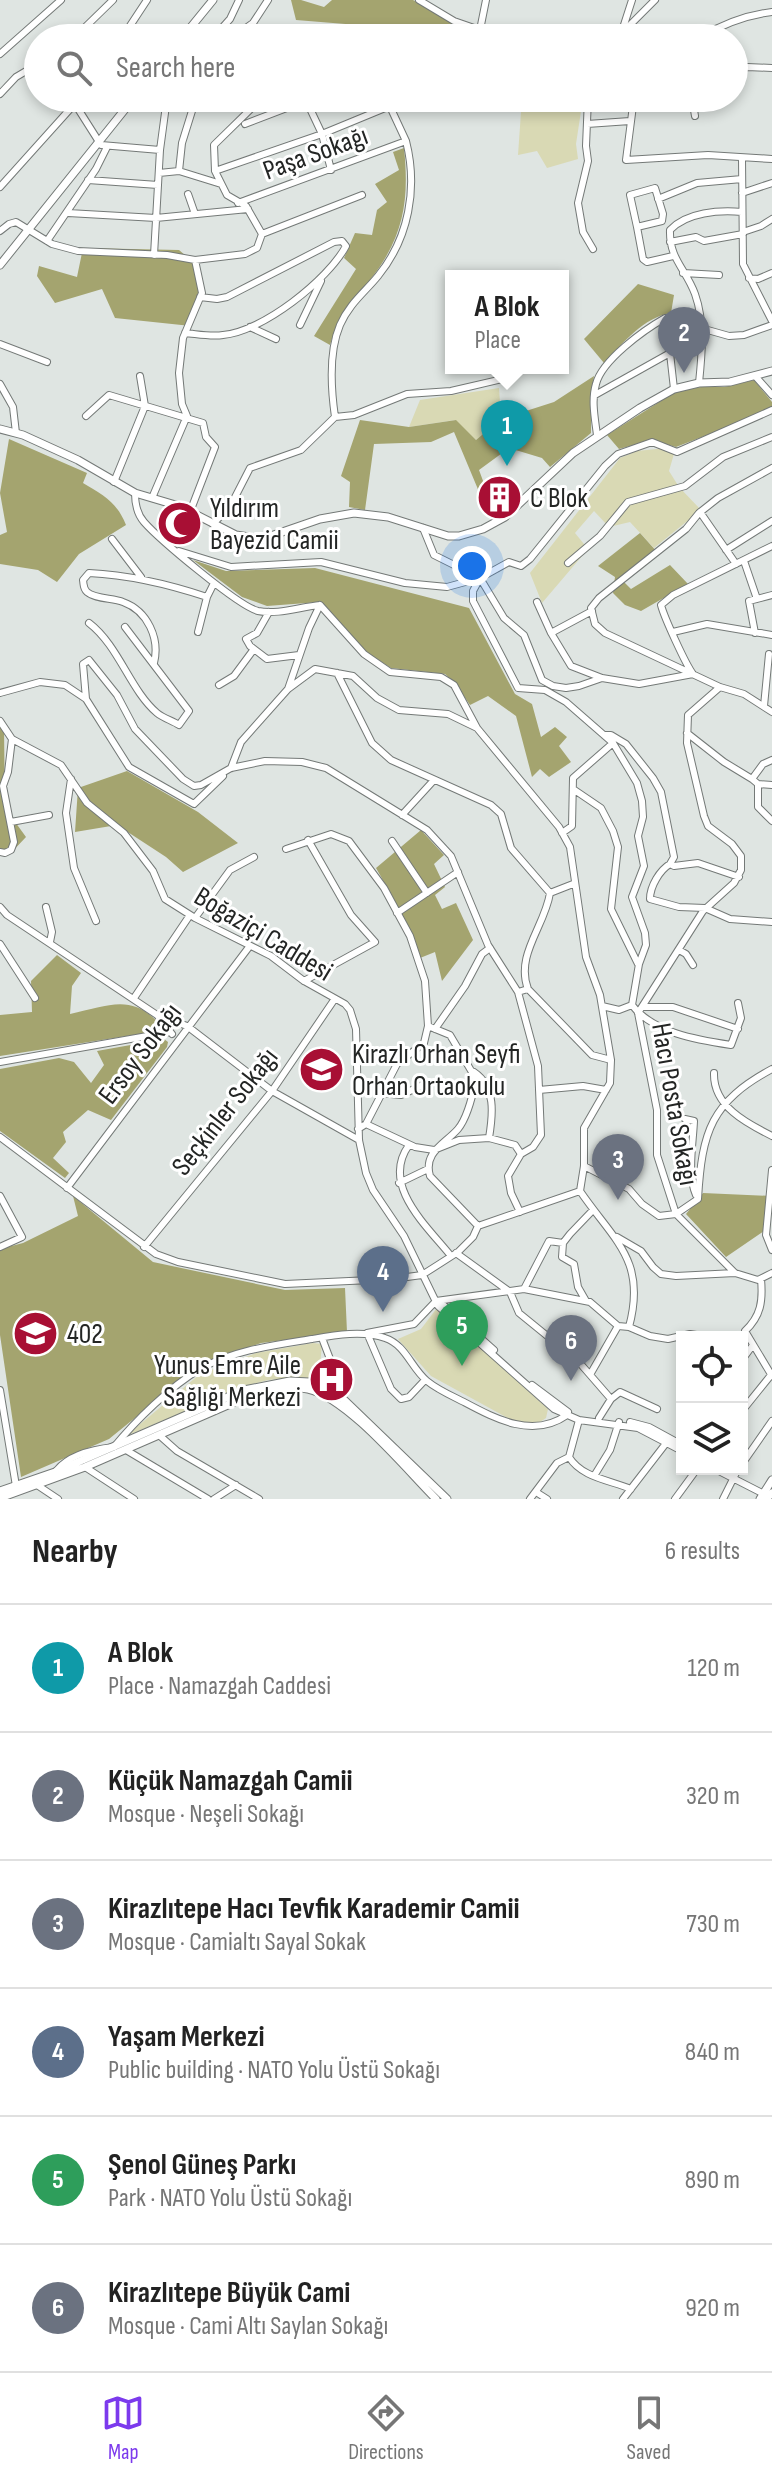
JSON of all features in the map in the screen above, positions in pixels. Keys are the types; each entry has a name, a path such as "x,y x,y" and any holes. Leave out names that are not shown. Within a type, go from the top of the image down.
{"main road":[{"path":"193,24 213,0"},
{"path":"0,265 122,112"},
{"path":"0,429 78,460 135,493 190,512 236,535 262,539 320,519 354,513 388,517 459,536 494,523 516,508 573,453 674,389 699,383 730,382 772,371"},
{"path":"0,1491 17,1493 55,1472 275,1388 307,1389 336,1397 447,1499"},
{"path":"336,1397 436,1499"},
{"path":"0,1498 85,1467 115,1450 126,1450 157,1432"},
{"path":"767,1496 772,1480"}],"street":[{"path":"47,0 47,11"},
{"path":"33,24 61,0"},
{"path":"88,24 113,0"},
{"path":"131,24 147,0"},
{"path":"226,24 239,0"},
{"path":"252,24 268,0"},
{"path":"419,0 463,24"},
{"path":"481,24 486,0"},
{"path":"623,24 632,0"},
{"path":"631,24 655,0"},
{"path":"727,24 754,14 772,12"},
{"path":"0,54 24,32"},
{"path":"748,67 772,68"},
{"path":"0,94 24,72"},
{"path":"0,187 68,112"},
{"path":"84,112 101,145 160,150"},
{"path":"154,255 165,112"},
{"path":"179,171 182,143 192,112"},
{"path":"0,231 16,222 47,241 78,251 195,260 245,254 257,248 262,234 248,209 227,195 221,184 215,171 214,145 248,112"},
{"path":"245,124 275,112"},
{"path":"313,112 331,170"},
{"path":"215,171 375,112"},
{"name":"Paşa Sokağı","path":"238,203 406,141 393,112"},
{"path":"587,112 588,161 578,203 583,232 593,249"},
{"path":"632,112 626,160 708,155 772,159"},
{"path":"694,112 695,116"},
{"path":"587,124 630,121"},
{"path":"335,417 334,355 340,326 352,305 385,267 400,239 409,212 412,186 406,141"},
{"path":"47,241 68,213 107,147"},
{"path":"597,435 595,395 599,375 615,355 642,331 665,318 729,336 744,335 772,323 743,264 742,158"},
{"path":"159,173 179,171 221,184"},
{"path":"658,199 697,183 742,179"},
{"path":"88,180 158,185"},
{"path":"742,193 772,183"},
{"path":"637,227 662,221 663,214 655,188 630,195 643,259 647,262 673,256"},
{"path":"188,194 195,214"},
{"path":"262,234 362,195"},
{"path":"68,213 156,218 248,209"},
{"path":"699,383 702,355 696,298 673,256 670,230 675,224 713,211 742,212"},
{"path":"670,242 696,237 704,241 743,233 772,219"},
{"path":"200,297 227,297 342,241 346,246 322,279 300,325"},
{"path":"152,498 187,416 182,404 179,373 185,333 202,293 195,260"},
{"path":"683,273 719,275"},
{"path":"749,278 758,279 772,273"},
{"path":"185,333 221,336 250,326 322,279"},
{"path":"250,326 276,339"},
{"path":"0,344 47,362"},
{"path":"595,395 670,353 674,389"},
{"path":"114,482 145,406 140,376"},
{"path":"213,524 231,505 250,468 301,450 335,417 354,415 407,394 451,391 511,377"},
{"path":"756,377 772,395"},
{"path":"0,384 13,407 16,433"},
{"path":"86,416 109,395 203,423 206,437 215,447 190,512"},
{"path":"175,550 231,567 321,562 405,583 447,587 480,578 509,562 521,566 530,559 618,454 652,442 677,452 772,410"},
{"path":"568,563 600,536 628,502 685,486 723,457 772,437"},
{"path":"772,468 718,498 700,512 686,529 599,598 591,608 595,624 605,633 720,687 744,694 772,712"},
{"path":"135,493 135,503 143,521 214,583 254,610 269,612 320,605"},
{"path":"700,512 736,564"},
{"path":"726,550 772,521"},
{"path":"423,528 434,555 480,578 504,618 524,635 542,680 613,743 637,783 642,801 643,817 638,836 644,866 632,897 646,945 639,964 632,1005"},
{"path":"112,539 143,579"},
{"path":"693,674 661,605 673,595 772,546"},
{"path":"744,561 757,599"},
{"path":"154,663 158,647 150,626 137,610 125,602 89,594 83,580 89,573 143,579 207,597"},
{"path":"480,578 473,591 473,601 518,688 566,688 602,678"},
{"path":"198,632 214,583"},
{"path":"755,633 749,601 772,595"},
{"path":"537,602 571,666 616,682 639,684 693,674"},
{"path":"288,689 320,605"},
{"path":"320,605 364,654 390,672 441,677 454,685 477,728 570,847 586,957 602,1006 611,1060 606,1090 584,1128 584,1166 580,1191 616,1237 632,1267 635,1307 629,1327"},
{"path":"551,633 592,611"},
{"path":"269,612 257,633 246,639 254,649 271,660 299,655"},
{"path":"89,623 106,639 157,713 179,725 189,711 125,627"},
{"path":"673,632 707,624 772,635"},
{"path":"219,685 234,676 254,649"},
{"path":"764,706 769,654"},
{"path":"86,699 82,669 89,660 117,695 135,729 183,779 194,786 231,768 265,761 302,762 326,768 427,830 451,856 490,948 518,992 538,1066 541,1135 533,1147 521,1154 508,1176 511,1193 520,1212"},
{"path":"0,693 40,682 65,685 86,699 129,767 194,804 231,768 241,742 288,689 315,669 353,676 377,698 399,710 448,714 477,728"},
{"path":"337,673 372,743 391,760 491,805 501,814 511,848 550,893 547,912 524,964 528,989 592,1055 611,1060"},
{"path":"640,1010 705,908 739,877 741,856 732,844 708,826 704,816 687,733 688,715 720,687"},
{"path":"0,721 12,739 3,786 14,842 11,850 0,852"},
{"path":"687,733 758,784 772,785"},
{"path":"604,735 611,735 626,744 661,792 674,857 660,873 650,891 650,899 679,907 705,908 730,919 772,922"},
{"name":"Boğaziçi Caddesi","path":"12,739 61,765 87,803 124,833 153,871 165,899 249,947 271,956 350,1010 356,1029 359,1140 369,1182 404,1236 436,1301"},
{"path":"562,833 572,826 573,778 613,743"},
{"path":"752,779 763,764 772,760"},
{"path":"71,779 66,813 74,868 96,921"},
{"path":"402,815 434,780"},
{"path":"758,784 758,807 772,821"},
{"path":"573,789 601,808 613,831 618,847 611,909 639,964"},
{"path":"11,822 49,815"},
{"path":"286,849 331,834 349,841 384,888 410,936 425,981 432,1027"},
{"path":"304,981 375,942 351,915 308,840"},
{"path":"392,841 427,893"},
{"path":"134,998 192,916 230,870 254,857"},
{"path":"670,864 698,863 739,877"},
{"path":"397,913 458,872"},
{"path":"550,893 573,884"},
{"path":"0,907 4,917 50,942 134,998 157,1015 178,1038"},
{"path":"46,907 52,932 50,942"},
{"path":"0,944 35,998"},
{"name":"Ersoy Sokağı","path":"67,1188 249,947"},
{"path":"358,1129 366,1124 397,1064 424,1043 432,1027 465,986 482,954 490,948"},
{"path":"679,950 693,965"},
{"path":"518,992 528,989"},
{"name":"Seçkinler Sokağı","path":"144,1247 272,1091 334,1000"},
{"path":"632,1005 653,1024 731,1045 741,1018 738,1003"},
{"path":"602,1006 619,1010 632,1005"},
{"path":"640,1010 673,1007 738,1029"},
{"name":"Hacı Posta Sokağı","path":"640,1010 657,1110 657,1155 676,1214 735,1273"},
{"path":"157,1015 187,1026 272,1091 359,1140"},
{"path":"432,1027 450,1035 476,1079 460,1127 434,1150 428,1169 430,1176 478,1226"},
{"path":"0,1062 170,1032"},
{"path":"698,1199 701,1156 709,1129 724,1103 737,1089 772,1069"},
{"path":"471,1070 484,1079 493,1107 489,1138"},
{"path":"714,1073 714,1085 724,1103 751,1125 772,1136"},
{"path":"380,1093 401,1095 423,1085"},
{"path":"539,1090 583,1086 606,1090"},
{"path":"685,1119 694,1121 693,1188 698,1199"},
{"path":"366,1124 409,1145 434,1150 459,1140 489,1138 515,1145 521,1154"},
{"path":"0,1137 144,1247 178,1262 285,1284 355,1282 422,1275 454,1255 473,1237 478,1226 580,1191"},
{"path":"409,1145 400,1157 399,1183 425,1226 454,1255 510,1292 519,1313 591,1373 611,1399"},
{"path":"584,1166 629,1189 642,1204 659,1216 676,1214 698,1199"},
{"path":"399,1183 428,1169"},
{"path":"772,1170 766,1235 772,1250"},
{"path":"0,1196 22,1237 0,1247"},
{"path":"593,1210 563,1243 562,1257 574,1264 578,1287 586,1301 618,1326 668,1339 676,1337"},
{"path":"616,1237 641,1251 661,1274 735,1273 745,1278 761,1279 772,1273"},
{"path":"524,1289 549,1241 563,1243"},
{"path":"748,1404 772,1376 745,1331 756,1321 761,1307 761,1279"},
{"path":"115,1450 126,1432 201,1369 247,1351 414,1324 436,1301 524,1289 586,1301"},
{"path":"436,1301 553,1408 579,1418 636,1423 676,1445"},
{"path":"436,1301 568,1415"},
{"path":"591,1373 618,1326"},
{"path":"367,1333 387,1338 398,1345 425,1380 493,1418 530,1427 545,1426 568,1415"},
{"path":"367,1333 391,1389 401,1399 409,1397 425,1380"},
{"path":"322,1338 330,1359 343,1377 344,1390 336,1397"},
{"path":"748,1352 753,1345"},
{"path":"0,1390 17,1493"},
{"path":"599,1418 611,1399 620,1392 657,1409"},
{"path":"545,1426 552,1417 553,1408"},
{"path":"579,1418 619,1422"},
{"path":"579,1418 569,1457 574,1466 631,1489"},
{"path":"748,1455 772,1421"},
{"path":"594,1476 610,1450 619,1422"},
{"path":"157,1432 177,1451 259,1499"},
{"path":"623,1499 668,1440"},
{"path":"0,1444 9,1441"},
{"path":"126,1450 211,1499 236,1485"},
{"path":"530,1499 557,1463 569,1457"},
{"path":"85,1467 134,1499"},
{"path":"675,1499 693,1475"},
{"path":"723,1499 735,1475"},
{"path":"737,1475 767,1496"},
{"path":"37,1485 58,1499"},
{"path":"536,1492 547,1499"}],"green space":[{"path":"291,0 324,7 332,0 413,0 459,24 345,24 296,20"},
{"path":"521,112 581,112 576,144 578,159 547,168 537,151 518,155"},
{"path":"404,148 405,198 399,228 386,257 344,313 330,345 314,336 356,269 344,258 355,233 372,235 377,210 387,202 375,184 399,170 393,152"},
{"path":"83,248 179,250 198,266 205,295 191,326 115,318 102,289 55,303 37,276 39,266 77,277"},
{"path":"638,284 674,295 671,313 643,325 604,363 584,339"},
{"path":"594,376 591,433 550,467 542,458 509,448 479,470 496,516 490,518 454,432 431,442 374,444 365,510 349,507 350,482 341,476 360,420 409,427 456,420 476,440 501,419 554,402"},
{"path":"754,380 772,402 772,410 676,447 652,440 619,449 607,435 675,392 724,387"},
{"path":"499,388 501,419 476,440 455,420 409,427 420,400"},
{"path":"9,439 87,473 83,483 114,505 126,525 79,554 57,582 38,570 0,564 0,535 7,532 0,493"},
{"path":"676,447 669,471 679,487 701,510 654,548 630,522 609,527 594,511 575,533 588,549 542,603 530,573 620,458 637,451"},
{"path":"640,533 658,553 624,582 631,589 670,565 688,584 641,611 625,605 613,593 615,577 598,566"},
{"path":"193,560 226,571 315,568 469,608 515,694 532,704 541,737 555,727 567,737 559,746 571,762 549,777 540,769 532,777 516,716 488,696 470,705 445,674 391,668 366,652 320,602 267,606 242,597"},
{"path":"0,721 4,728 5,808 26,837 9,855 0,851"},
{"path":"127,771 198,812 238,843 183,872 117,825 75,832 78,788"},
{"path":"421,830 444,855 434,864 445,887 435,895 442,909 456,903 473,940 442,981 435,952 420,958 397,905 376,868"},
{"path":"57,955 81,973 72,986 70,1014 122,1004 143,1010 165,1030 0,1056 0,1015 32,1012 31,981"},
{"path":"164,1039 168,1042 167,1047 111,1120 88,1110 63,1132 66,1142 53,1158 69,1173 65,1178 0,1131 0,1069 59,1058 74,1062 91,1083 104,1065 97,1051"},
{"path":"703,1193 772,1196 770,1227 726,1257 686,1214"},
{"path":"73,1196 153,1262 285,1290 345,1288 347,1332 261,1343 199,1366 109,1439 21,1477 0,1335 0,1249 23,1243 78,1216"},
{"path":"437,1308 548,1409 546,1418 537,1424 513,1421 431,1376 398,1339 421,1329"},
{"path":"322,1344 320,1366 323,1366 317,1376 327,1384 290,1378 268,1380 246,1386 126,1436 200,1374 256,1353"}],"place":[{"name":"Küçük Namazgah Camii","path":"684,373"},
{"name":"A Blok","path":"507,466"},
{"name":"C Blok","path":"499,497"},
{"name":"Yıldırım Bayezid Camii","path":"179,523"},
{"name":"Kirazlı Orhan Seyfi Orhan Ortaokulu","path":"321,1069"},
{"name":"Kirazlıtepe Hacı Tevfik Karademir Camii","path":"618,1200"},
{"name":"Yaşam Merkezi","path":"383,1312"},
{"name":"402","path":"36,1333"},
{"name":"Şenol Güneş Parkı","path":"462,1366"},
{"name":"Yunus Emre Aile Sağlığı Merkezi","path":"332,1380"},
{"name":"Kirazlıtepe Büyük Cami","path":"571,1381"}]}
